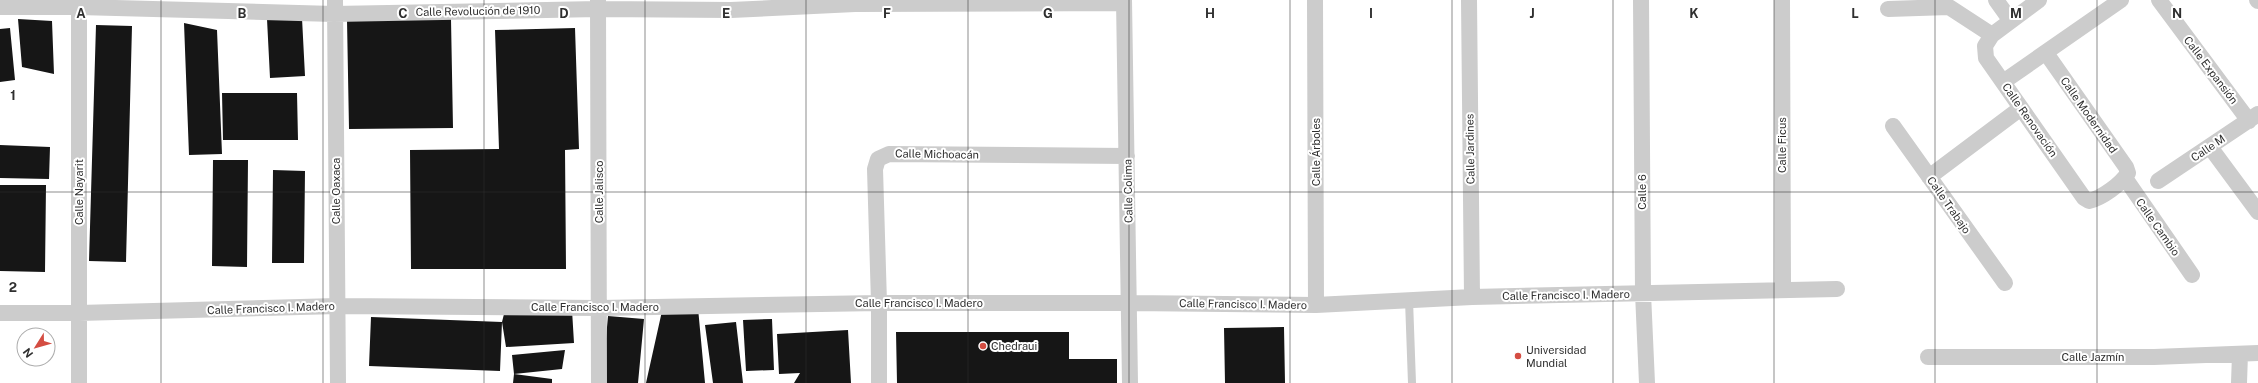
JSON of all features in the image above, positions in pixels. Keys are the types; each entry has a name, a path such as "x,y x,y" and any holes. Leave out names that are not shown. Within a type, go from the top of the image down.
{"street":[{"name":"Calle Árboles","path":"1315,0 1316,305"},
{"name":"Calle Jardines","path":"1469,0 1472,297"},
{"name":"Calle 6","path":"1641,0 1643,293 1647,383"},
{"name":"Calle Ficus","path":"1782,0 1782,290"},
{"path":"1996,0 2011,21"},
{"path":"1888,9 1949,7 1992,35 2039,0"},
{"path":"2003,82 2122,0"},
{"name":"Calle Expansión","path":"2159,0 2253,118"},
{"name":"Calle Revolución de 1910","path":"0,7 79,3 335,7 731,5 856,2 1124,2"},
{"name":"Calle Colima","path":"1124,2 1130,303 1130,383"},
{"name":"Calle Nayarit","path":"79,3 79,383"},
{"name":"Calle Jalisco","path":"598,5 599,383"},
{"name":"Calle Oaxaca","path":"335,7 338,383"},
{"name":"Calle Renovación","path":"1992,35 1985,46 1986,58 2084,198 2089,201 2096,199 2125,178"},
{"name":"Calle Modernidad","path":"2046,53 2126,167 2128,173 2125,178"},
{"path":"1929,177 2021,108"},
{"name":"Calle M","path":"2158,181 2253,118"},
{"name":"Calle Trabajo","path":"1893,126 2005,283"},
{"path":"2210,147 2258,212"},
{"name":"Calle Michoacán","path":"879,383 879,303 875,169 878,159 889,154 1127,156"},
{"name":"Calle Cambio","path":"2125,178 2192,275"},
{"name":"Calle Francisco I. Madero","path":"0,313 78,313 337,306 600,308 879,303 1316,305 1472,297 1837,289"},
{"name":"Calle Jazmín","path":"1928,357 2154,357 2258,353"},
{"path":"2239,383 2240,354"}],"lane":[{"path":"1409,300 1412,383"}],"building":[{"path":"302,18 305,76 270,78 267,19"},
{"path":"18,19 52,21 54,74 22,67"},
{"path":"451,19 453,128 349,129 347,20"},
{"path":"184,23 217,30 222,154 189,155"},
{"path":"96,25 132,26 126,262 89,261"},
{"path":"10,28 15,80 0,82 0,29"},
{"path":"575,28 579,149 565,150 566,269 411,269 410,150 499,149 495,30"},
{"path":"222,93 297,93 298,140 223,140"},
{"path":"0,145 50,147 49,179 0,178"},
{"path":"213,160 248,160 247,267 212,266"},
{"path":"273,170 305,171 304,263 272,263"},
{"path":"0,185 46,185 45,272 0,271"},
{"path":"698,308 705,383 646,383 662,311"},
{"path":"572,310 574,343 506,347 502,322 504,314"},
{"path":"608,316 644,319 638,383 602,383"},
{"path":"371,317 502,322 500,371 369,366"},
{"path":"772,319 774,370 746,371 743,320"},
{"path":"736,322 743,383 713,383 705,325"},
{"path":"1284,327 1285,383 1225,383 1224,328"},
{"path":"848,330 851,383 794,383 800,373 779,374 777,334"},
{"name":"Chedraui","path":"896,332 1069,332 1069,359 1117,359 1117,383 897,383"},
{"path":"565,350 562,369 514,374 512,355"},
{"path":"514,374 552,379 552,383 513,383"}],"place":[{"name":"Chedraui","path":"983,346"},
{"name":"Universidad Mundial","path":"1518,356"}]}
